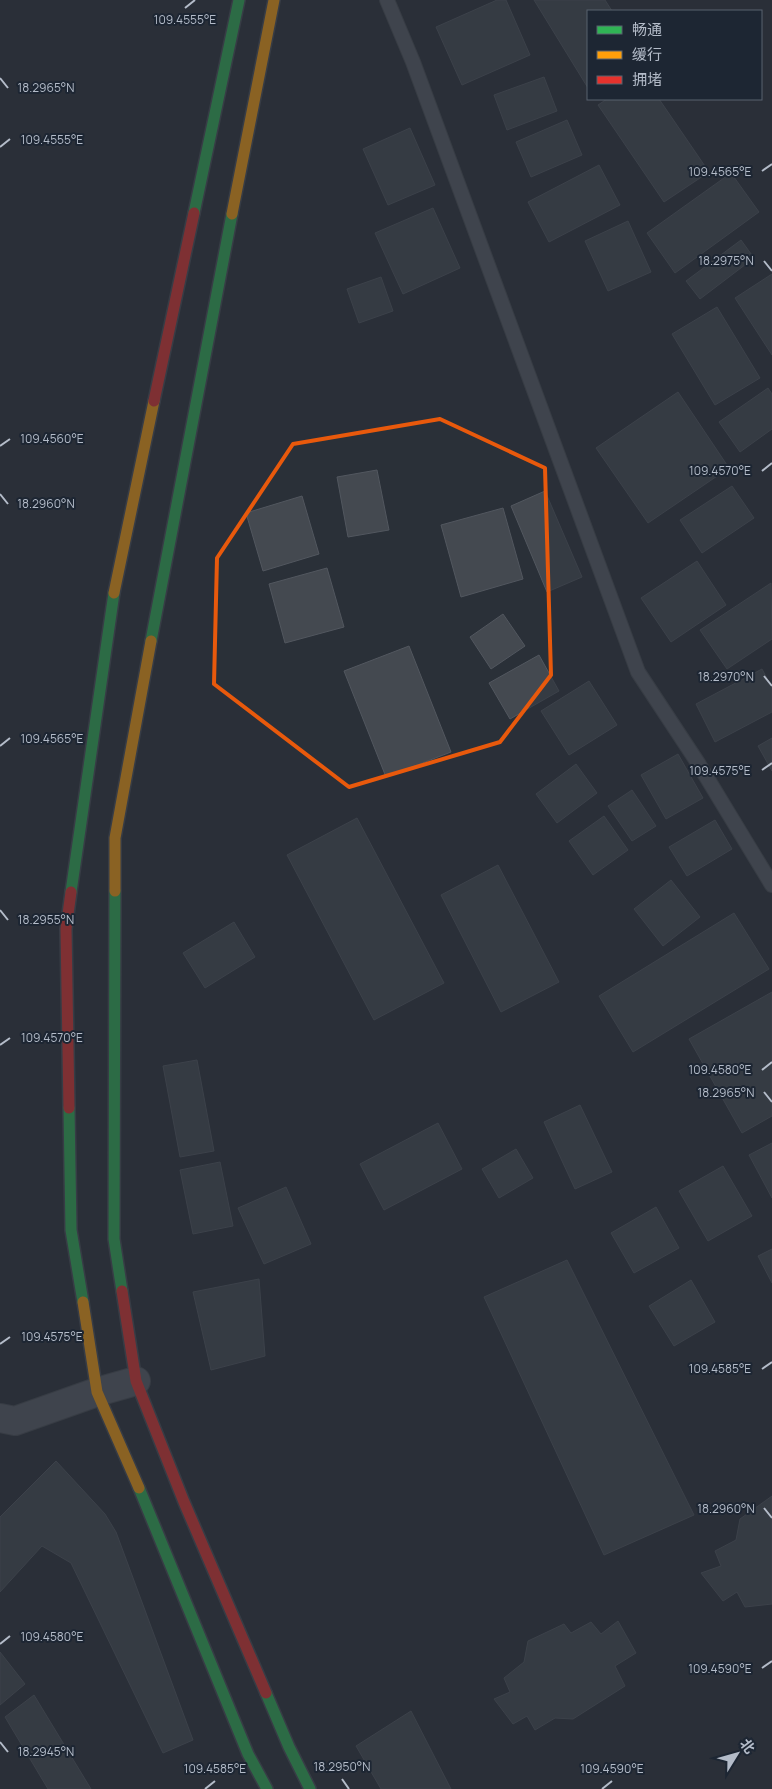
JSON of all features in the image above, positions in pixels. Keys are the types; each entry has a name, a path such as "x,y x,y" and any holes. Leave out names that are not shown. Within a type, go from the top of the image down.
{"main road":[{"path":"239,0 114,592 66,929 71,1230 97,1392 145,1502 248,1754 267,1789"},
{"path":"274,0 185,458 115,838 114,1239 136,1381 195,1529 289,1747 310,1789"}],"street":[{"path":"0,1418 15,1421 97,1392 136,1381"}],"lane":[{"path":"387,0 413,62 638,672 698,763 772,885"}],"highlighted area":[{"path":"440,419 545,468 551,675 500,742 349,787 214,684 217,558 293,444"}],"building":[{"path":"497,0 506,0 530,55 462,85 436,27"},
{"path":"534,0 605,0 611,10 587,10 587,86"},
{"path":"544,77 557,111 507,130 494,95"},
{"path":"606,100 660,100 709,172 664,202 598,105"},
{"path":"567,120 582,155 531,177 516,142"},
{"path":"410,128 435,185 388,205 363,149"},
{"path":"599,165 620,205 549,242 528,202"},
{"path":"731,173 759,212 675,273 647,233"},
{"path":"433,208 460,268 403,294 375,233"},
{"path":"628,221 651,272 608,291 585,241"},
{"path":"741,240 754,258 700,299 686,281"},
{"path":"772,274 772,355 735,298"},
{"path":"381,277 393,311 359,323 347,289"},
{"path":"717,307 760,378 715,405 672,334"},
{"path":"768,388 772,394 772,429 740,452 719,422"},
{"path":"678,392 729,468 648,523 596,448"},
{"path":"377,470 389,530 348,537 337,477"},
{"path":"732,486 754,518 702,553 680,520"},
{"path":"545,491 582,577 547,592 511,506"},
{"path":"302,496 319,554 263,571 246,513"},
{"path":"503,508 523,579 461,597 441,525"},
{"path":"697,561 726,605 671,642 641,598"},
{"path":"327,568 344,627 285,643 269,584"},
{"path":"771,583 772,639 727,669 700,630"},
{"path":"503,614 525,646 491,669 470,637"},
{"path":"409,646 451,752 386,777 344,671"},
{"path":"539,655 559,691 510,719 489,683"},
{"path":"762,669 772,688 772,712 715,742 696,704"},
{"path":"589,681 617,725 569,755 541,711"},
{"path":"772,738 772,771 758,746"},
{"path":"678,754 703,798 666,819 641,775"},
{"path":"576,764 597,793 557,823 536,794"},
{"path":"632,790 656,826 632,841 608,806"},
{"path":"604,816 628,850 593,875 569,841"},
{"path":"357,818 444,983 374,1020 287,855"},
{"path":"715,820 732,849 687,876 669,847"},
{"path":"498,865 559,982 501,1012 441,895"},
{"path":"671,880 700,917 663,946 634,909"},
{"path":"734,913 769,969 633,1052 599,996"},
{"path":"234,922 255,957 205,988 183,953"},
{"path":"772,992 772,1116 742,1133 689,1039"},
{"path":"197,1060 214,1151 180,1157 163,1066"},
{"path":"580,1105 612,1172 575,1189 544,1122"},
{"path":"438,1123 462,1169 384,1210 360,1164"},
{"path":"772,1143 772,1198 749,1155"},
{"path":"516,1149 533,1178 499,1198 482,1169"},
{"path":"220,1162 233,1226 193,1234 180,1170"},
{"path":"723,1166 752,1216 708,1241 679,1191"},
{"path":"286,1187 311,1244 264,1264 238,1208"},
{"path":"656,1207 679,1248 634,1273 611,1233"},
{"path":"772,1249 772,1283 758,1256"},
{"path":"567,1260 694,1515 604,1555 484,1297"},
{"path":"259,1279 265,1356 211,1370 193,1292"},
{"path":"691,1280 715,1322 674,1346 649,1306"},
{"path":"56,1461 105,1514 116,1532 193,1740 163,1753 71,1563 42,1546 0,1592 0,1517"},
{"path":"772,1496 772,1604 745,1607 737,1592 723,1601 701,1573 721,1566 715,1551 736,1540 740,1519"},
{"path":"618,1621 636,1653 615,1666 625,1686 573,1719 555,1718 535,1730 527,1716 513,1724 494,1699 510,1692 504,1678 524,1662 528,1641 564,1624 571,1633 591,1622 601,1634"},
{"path":"0,1652 25,1684 0,1705"},
{"path":"34,1695 91,1789 48,1789 5,1717"},
{"path":"411,1711 451,1789 381,1789 356,1746"}],"traffic: fast":[{"path":"194,213 239,0"},
{"path":"151,641 232,214"},
{"path":"71,892 114,593"},
{"path":"115,891 114,1239 122,1291"},
{"path":"69,1108 71,1230 83,1302"},
{"path":"139,1488 248,1754 267,1789"},
{"path":"266,1693 289,1747 310,1789"}],"traffic: slow":[{"path":"232,214 274,0"},
{"path":"114,593 154,401"},
{"path":"115,891 115,838 151,641"},
{"path":"83,1302 97,1392 139,1488"}],"traffic: jam":[{"path":"154,401 194,213"},
{"path":"69,1108 66,929 71,892"},
{"path":"122,1291 136,1381 184,1502 266,1693"}]}
